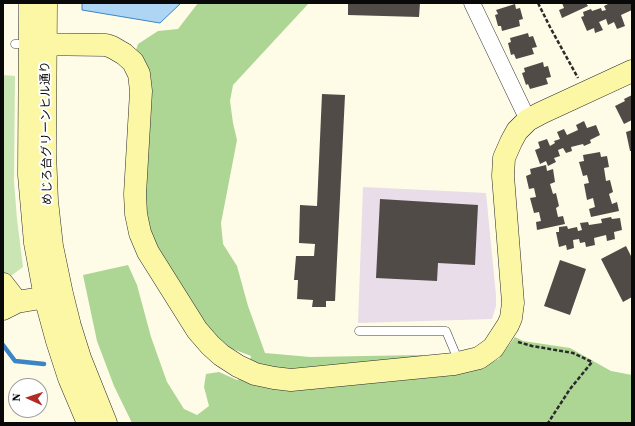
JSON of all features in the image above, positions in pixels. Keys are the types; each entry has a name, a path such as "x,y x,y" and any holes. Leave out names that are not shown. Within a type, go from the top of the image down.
{"street":[{"name":"めじろ台グリーンヒル通り","path":"30,3 29,175 35,242 53,296 106,423"},
{"name":"めじろ台グリーンヒル通り","path":"30,44 46,3"},
{"path":"472,3 528,120"},
{"path":"30,44 106,45 124,54 133,62 141,82 142,91 135,194 136,214 140,233 148,252 197,330 221,355 238,366 255,374 291,380 459,363 478,358 493,348 504,333 511,318 513,303 503,176 504,158 510,142 517,131 528,120 632,71"},
{"path":"3,284 10,306 53,296"},
{"name":"めじろ台グリーンヒル通り","path":"53,296 57,341 69,378 88,423"}],"lane":[{"path":"359,332 446,331 459,363"}],"path":[{"path":"538,3 570,61 585,92"},
{"path":"504,333 518,342 573,353 592,362 570,390 548,423"}],"shaded area":[{"path":"363,187 486,193 496,295 496,306 492,319 358,323"}],"green space":[{"path":"198,3 309,3 233,85 230,101 237,140 221,223 223,244 237,266 248,306 265,353 310,357 422,355 425,375 479,368 499,359 515,337 523,341 570,348 611,371 632,375 632,423 132,423 114,386 97,341 83,275 128,265 137,285 151,337 167,382 184,409 197,415 209,406 204,387 206,374 219,372 237,380 246,377 251,356 225,346 205,325 147,237 135,53 138,44 158,31 178,29"},
{"path":"3,75 15,76 14,181 23,267 8,278 3,273"}],"water":[{"path":"82,3 181,3 160,23 82,10"}],"building":[{"path":"348,3 420,3 419,17 348,15"},
{"path":"562,3 586,3 588,6 562,18 559,10 564,8"},
{"path":"610,3 632,3 632,10 621,15 625,26 617,29 614,22 608,25 606,19 599,22 603,30 595,33 594,28 587,31 581,17 584,16 583,12 601,8 602,11 606,10 604,6"},
{"path":"515,4 516,9 520,8 523,19 519,20 520,26 502,31 501,26 498,26 495,15 498,14 496,10"},
{"path":"528,33 529,37 533,36 537,47 532,48 534,54 516,59 514,54 511,55 508,43 511,42 510,38"},
{"path":"543,62 544,67 548,66 551,77 546,78 548,84 530,89 528,84 526,85 522,73 525,72 524,68"},
{"path":"322,94 345,95 335,301 326,301 326,307 312,307 313,300 297,299 298,280 294,280 296,256 314,256 315,244 299,243 300,205 317,206"},
{"path":"632,95 632,120 624,124 615,106 625,101 624,99"},
{"path":"584,121 587,128 596,125 600,135 590,140 591,143 584,146 583,144 571,147 572,151 566,153 563,148 558,150 560,156 554,158 556,162 548,166 546,161 540,164 535,150 540,148 538,142 547,139 550,146 555,143 554,141 560,139 557,132 564,129 567,135 578,130 576,125"},
{"path":"632,130 632,151 630,151 626,132"},
{"path":"600,152 601,157 607,156 609,167 604,168 606,181 610,180 613,192 609,194 612,204 617,202 619,211 591,217 589,209 595,207 593,198 587,200 584,184 589,183 587,175 583,176 579,162 584,161 583,155"},
{"path":"546,165 547,171 553,169 555,182 550,184 553,194 556,193 559,206 556,208 558,217 563,216 565,224 537,230 536,222 541,221 539,212 534,213 530,198 536,197 534,188 529,189 526,176 531,174 530,169"},
{"path":"380,199 478,205 475,265 438,263 437,281 376,278"},
{"path":"611,217 612,219 620,218 622,230 614,232 615,239 607,241 606,235 594,238 595,245 586,247 585,242 580,243 579,239 573,240 574,248 567,250 566,245 559,247 556,232 559,232 559,227 567,226 568,229 577,227 578,231 582,230 580,223 588,222 589,225 602,223 601,219"},
{"path":"626,246 632,258 632,297 623,302 601,259"},
{"path":"560,260 586,269 570,315 544,306"}],"waterway":[{"path":"3,345 15,361 44,364"}]}
